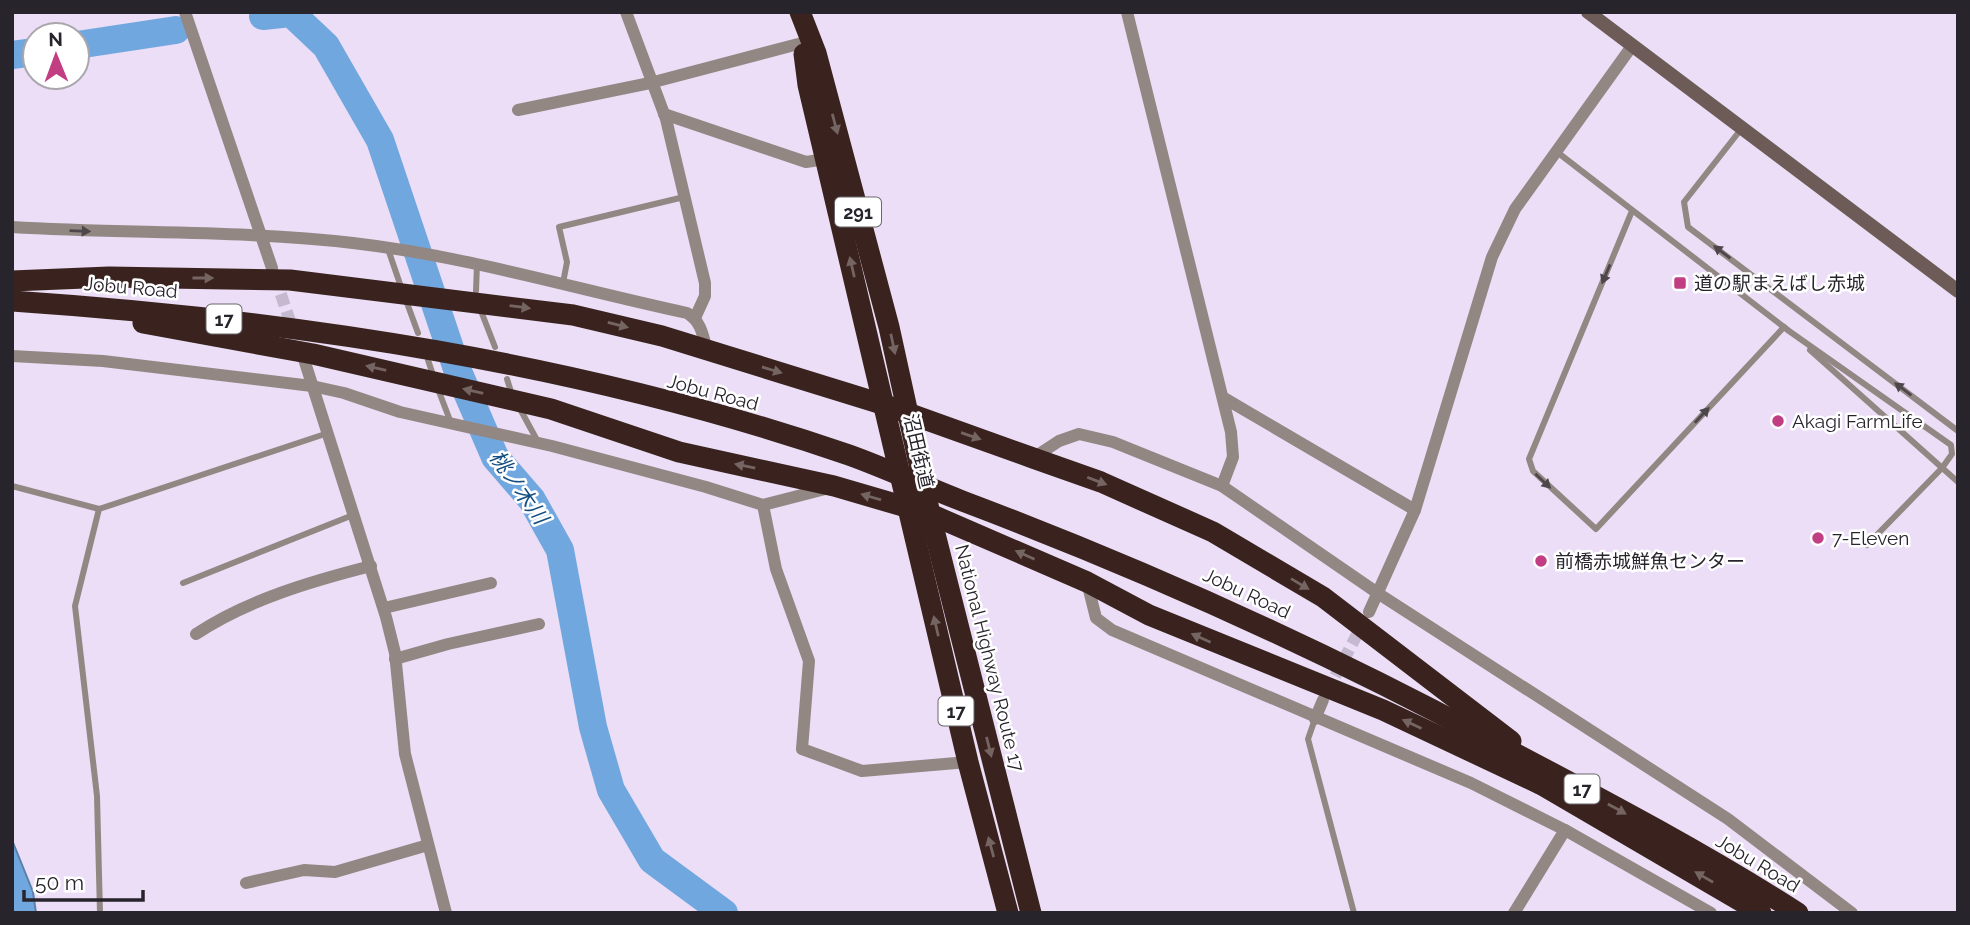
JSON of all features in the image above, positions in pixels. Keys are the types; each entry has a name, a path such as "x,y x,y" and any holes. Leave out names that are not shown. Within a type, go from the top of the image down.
{"highway":[{"name":"291","path":"799,12 808,85 885,405"},
{"name":"291","path":"799,12 816,53 889,327 908,414"},
{"path":"12,281 236,278 334,284 573,315 707,351 885,405 1101,482 1213,532 1323,597 1544,777"},
{"name":"Jobu Road","path":"12,301 199,316 435,371 493,355 851,456 1176,586 1363,672 1544,777 1762,913"},
{"path":"12,312 139,322 313,354 435,371 679,452 834,486 930,514 1087,582 1149,615 1544,777"},
{"name":"沼田街道","path":"885,405 908,508"},
{"name":"National Highway Route 17","path":"908,414 930,514 1031,913"},
{"name":"17","path":"908,508 968,762 1009,913"},
{"name":"Jobu Road","path":"1544,777 1700,854 1798,913"}],"street":[{"path":"184,12 272,268"},
{"path":"626,12 650,83 664,114 705,283 705,296 695,318"},
{"path":"1127,12 1224,398 1233,457 1222,486"},
{"path":"1588,12 1958,291"},
{"path":"518,110 650,83 802,43"},
{"path":"1369,612 1415,510 1492,257 1515,209 1632,46"},
{"path":"664,114 806,163 827,159"},
{"path":"12,227 263,236 392,248 477,262 687,313 695,318 707,351"},
{"path":"12,356 103,361 312,386 457,426 706,487 763,505 834,486"},
{"path":"303,356 384,608 395,659 405,754 446,913"},
{"path":"1224,398 1415,510"},
{"path":"1033,458 1059,441 1079,434 1113,442 1222,486 1378,594 1728,819 1852,913"},
{"path":"763,505 776,569 809,661 802,749 862,771 968,762"},
{"path":"196,634 279,594 371,566"},
{"path":"1087,582 1096,618 1112,630 1315,719 1471,783 1565,830 1675,890 1711,913"},
{"path":"384,608 491,583"},
{"path":"395,659 539,624"},
{"path":"1315,719 1323,700"},
{"path":"1514,913 1565,830"},
{"path":"246,883 304,870 335,872 428,845"}],"lane":[{"path":"1742,128 1684,202 1688,227 1958,430"},
{"path":"1556,151 1786,329 1951,445 1952,454 1942,468 1867,545"},
{"path":"563,283 568,262 558,227 684,197"},
{"path":"1632,211 1529,459 1533,471 1596,529 1786,329"},
{"path":"392,248 418,333"},
{"path":"477,262 474,301 493,355"},
{"path":"1786,329 1958,482"},
{"path":"435,371 457,426"},
{"path":"511,395 539,444"},
{"path":"12,486 99,509 328,433"},
{"path":"99,509 75,606 97,796 100,913"},
{"path":"183,583 355,514"},
{"path":"1315,719 1308,739 1354,913"}],"water":[{"path":"12,840 33,892 36,913 12,913"}],"waterway":[{"name":"桃ノ木川","path":"263,16 291,13 326,46 380,140 457,369 495,457 532,500 560,550 593,727 611,790 652,860 724,913"},
{"path":"91,43 176,30"},
{"path":"12,55 21,54"}],"tunnel":[{"path":"275,277 294,333"},
{"path":"1327,692 1364,621"}],"place":[{"name":"道の駅まえばし赤城","path":"1680,283"},
{"name":"Akagi FarmLife","path":"1778,421"},
{"name":"7-Eleven","path":"1818,538"},
{"name":"前橋赤城鮮魚センター","path":"1541,561"}]}
